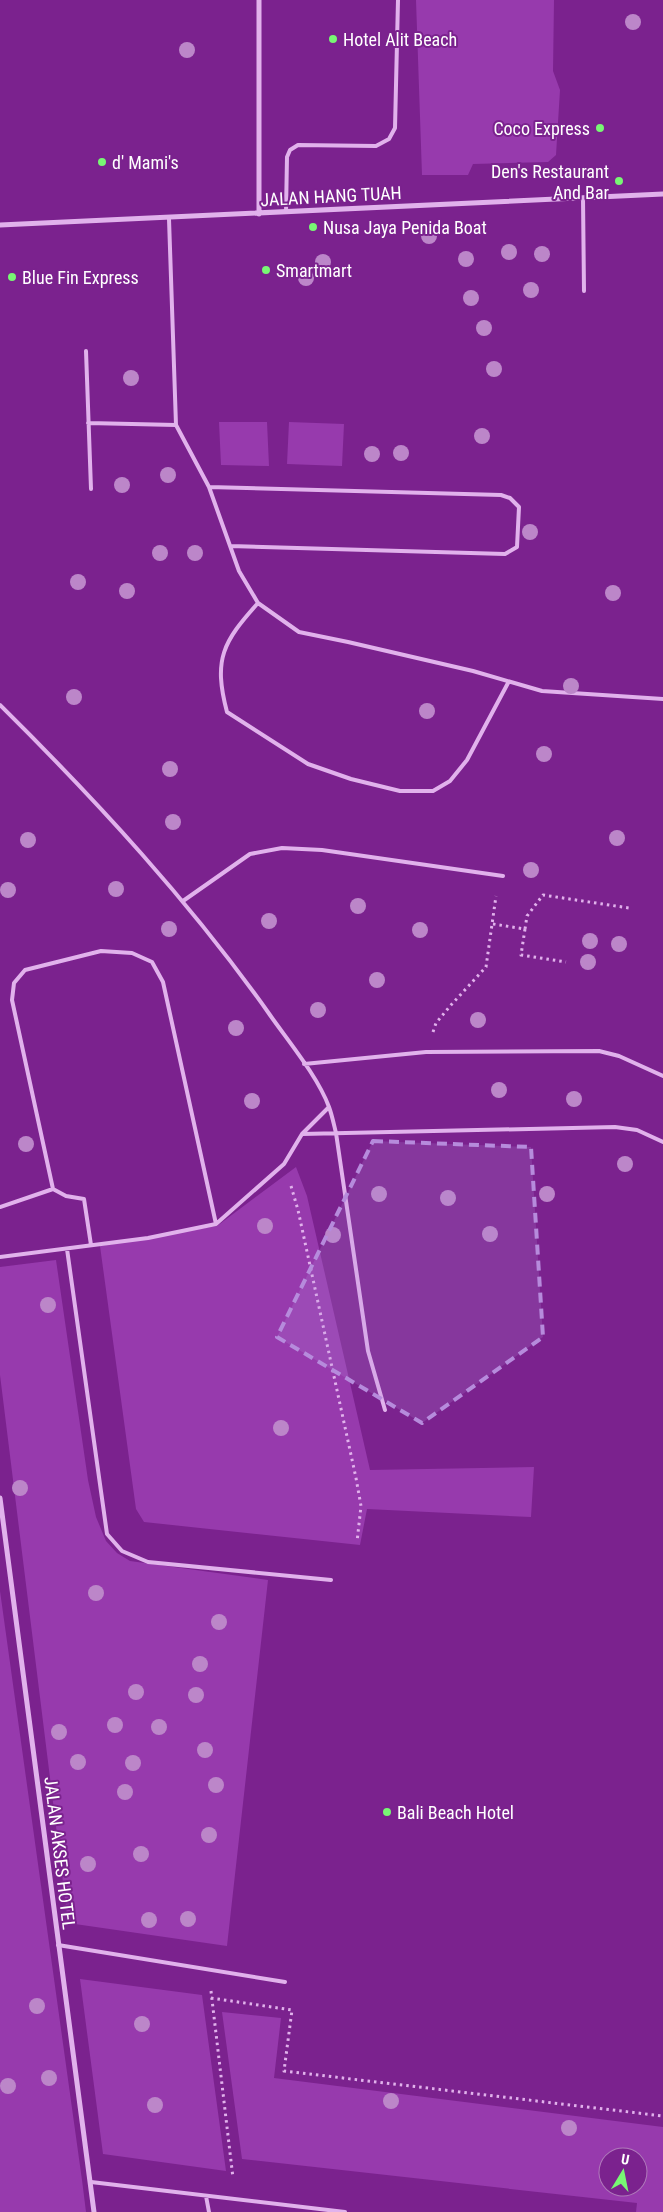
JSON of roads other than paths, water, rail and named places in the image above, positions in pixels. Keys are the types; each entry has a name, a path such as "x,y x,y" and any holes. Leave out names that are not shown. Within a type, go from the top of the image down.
{"street":[{"path":"259,0 259,214"},
{"name":"JALAN HANG TUAH","path":"0,225 169,219 663,194"},
{"name":"JALAN AKSES HOTEL","path":"0,1498 94,2212"}],"lane":[{"path":"286,212 287,157 290,150 298,145 376,146 389,139 395,128 398,0"},
{"path":"583,198 584,291"},
{"path":"169,219 176,425 209,488 239,571 258,603 299,632 472,671 508,683 542,691 663,699"},
{"path":"86,351 91,489"},
{"path":"88,422 176,425"},
{"path":"209,488 501,495 510,498 519,508 517,546 504,554 230,546"},
{"path":"258,603 226,643 221,664 221,692 227,712 308,764 351,779 400,791 434,791 450,781 467,760 508,683"},
{"path":"0,705 64,769 183,901 253,991 304,1064 329,1107 336,1133 368,1351 385,1410"},
{"path":"183,901 250,854 282,848 322,850 501,875"},
{"path":"53,1189 12,1000 14,983 25,970 101,951 132,953 152,962 163,982 216,1224"},
{"path":"304,1064 426,1052 599,1051 619,1056 663,1076"},
{"path":"0,1257 148,1238 216,1224 284,1164 302,1134 329,1107"},
{"path":"302,1134 615,1126 637,1130 663,1142"},
{"path":"0,1207 53,1189 66,1196 84,1199 91,1245"},
{"path":"67,1249 107,1534 122,1550 148,1562 331,1580"},
{"path":"58,1945 285,1982"},
{"path":"90,2182 345,2212"},
{"path":"206,2196 209,2212"}],"place":[{"name":"Hotel Alit Beach","path":"333,39"},
{"name":"Coco Express","path":"600,128"},
{"name":"d' Mami's","path":"102,162"},
{"name":"Den's Restaurant And Bar","path":"619,181"},
{"name":"Nusa Jaya Penida Boat","path":"313,227"},
{"name":"Smartmart","path":"266,270"},
{"name":"Blue Fin Express","path":"12,277"},
{"name":"Bali Beach Hotel","path":"387,1812"}]}
